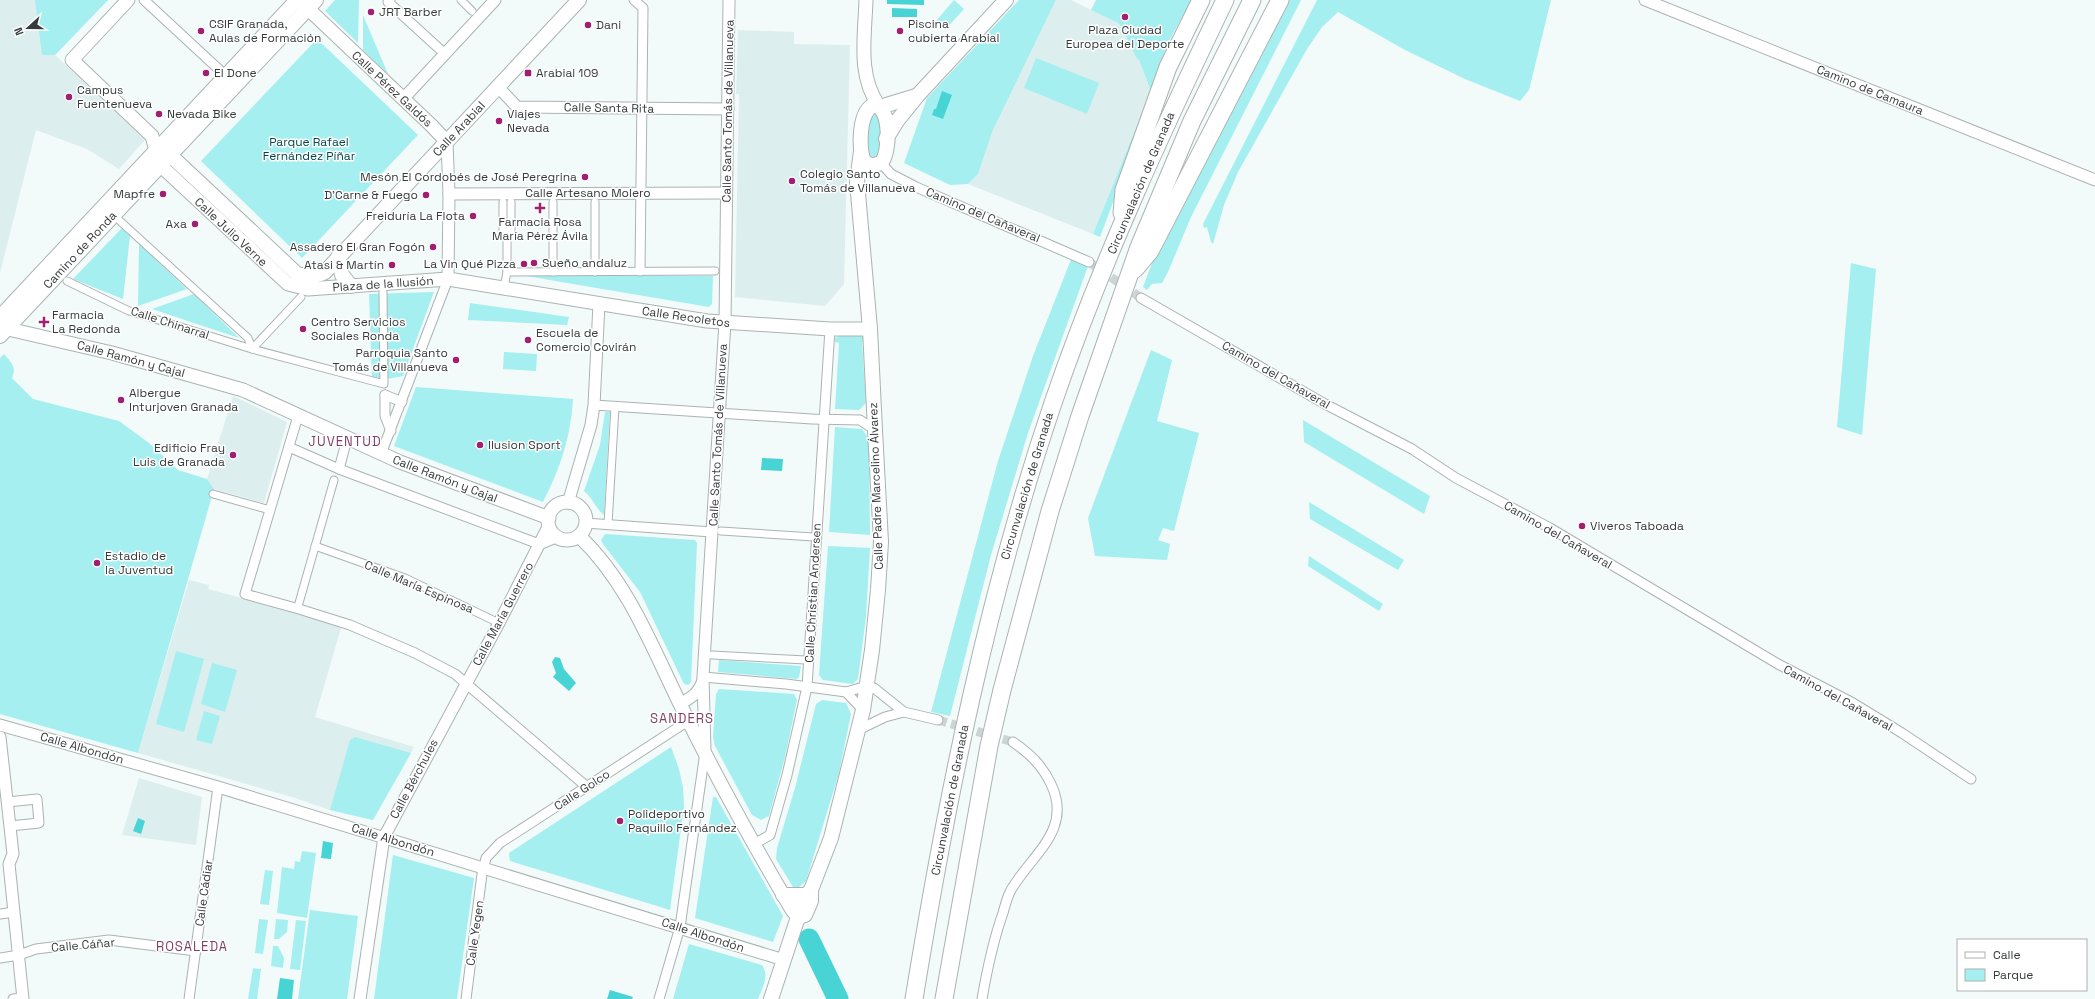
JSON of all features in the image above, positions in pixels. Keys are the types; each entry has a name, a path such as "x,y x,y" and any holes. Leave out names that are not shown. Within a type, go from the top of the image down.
{"highway":[{"path":"1120,230 1124,190 1168,68 1201,0"},
{"name":"Circunvalación de Granada","path":"914,999 929,906 964,727 996,593 1022,499 1078,334 1120,230 1178,97 1225,0"},
{"name":"Circunvalación de Granada","path":"944,999 978,806 1002,690 1050,512 1080,416 1127,278 1192,121 1252,0"},
{"path":"1127,278 1150,251 1280,0"}],"main road":[{"path":"128,0 72,60 152,136 164,153"},
{"name":"Calle Arabial","path":"316,276 325,272 579,0"},
{"path":"861,151 866,164 879,164 885,157 887,119 868,89 865,76 866,0"},
{"path":"886,139 897,121 918,94 1006,0"},
{"name":"Camino de Ronda","path":"2,327 160,165 164,153 226,76 305,2"},
{"name":"Camino de Ronda","path":"2,327 305,2"},
{"name":"Calle Pérez Galdós","path":"305,2 447,142"},
{"path":"880,107 900,102 918,94"},
{"name":"Calle Padre Marcelino Álvarez","path":"771,999 798,917 805,915 811,901 808,892 831,838 863,710 867,686 878,590 880,542 870,329 857,182 864,113 869,107 880,107"},
{"name":"Calle Julio Verne","path":"164,153 297,274 305,277 316,276"},
{"name":"Calle Padre Marcelino Álvarez","path":"859,194 868,173 879,164"},
{"name":"Calle Julio Verne","path":"160,165 288,284 304,293"},
{"path":"338,257 342,275 351,286"},
{"name":"Plaza de la Ilusión","path":"304,293 351,286 448,279"},
{"name":"Calle Recoletos","path":"448,279 504,287 599,304 724,322 830,329 870,329"},
{"name":"Calle Ramón y Cajal","path":"2,327 112,353 243,390 381,454 549,521"},
{"path":"568,503 575,504 581,509 584,515 585,523 579,536 568,540 556,537 549,521 553,509 557,505 568,503"},
{"path":"579,536 630,600 688,721 754,844 783,895 798,917"},
{"path":"783,895 808,892"}],"street":[{"path":"144,0 226,76"},
{"path":"461,0 472,11"},
{"path":"403,99 494,0"},
{"path":"634,0 643,8 640,271"},
{"name":"Calle Santo Tomás de Villanueva","path":"705,752 704,677 716,531 719,413 724,322 730,0"},
{"name":"Camino de Camaura","path":"1645,0 2095,180"},
{"path":"389,1 445,54"},
{"name":"Calle Santa Rita","path":"498,88 517,106 728,109"},
{"path":"447,142 449,194 448,279"},
{"name":"Camino del Cañaveral","path":"879,164 891,174 916,187 1089,262"},
{"name":"Calle Artesano Molero","path":"449,194 726,193"},
{"path":"503,202 503,230 507,230"},
{"path":"507,230 511,230 511,202"},
{"path":"553,202 553,272"},
{"path":"595,202 595,272"},
{"path":"120,221 248,338 252,350 304,293"},
{"path":"504,287 507,272 507,230"},
{"path":"507,272 715,271"},
{"name":"Plaza de la Ilusión","path":"381,454 448,279"},
{"name":"Calle Chinarral","path":"67,281 129,311 252,350 384,384"},
{"name":"Plaza de la Ilusión","path":"383,292 384,384"},
{"name":"Camino del Cañaveral","path":"1141,298 1325,404 1412,449 1456,478 1550,528 1778,664 1853,703 1908,736 1971,779"},
{"path":"568,503 570,490 583,454 594,406 599,304"},
{"name":"Calle Christian Andersen","path":"754,844 770,835 787,775 807,687 830,329"},
{"path":"391,431 385,416 384,395 402,402"},
{"path":"594,406 860,420 875,430"},
{"path":"608,524 615,407"},
{"path":"860,420 874,410"},
{"path":"298,416 244,594 299,609 381,638 461,678 588,787"},
{"path":"339,469 347,439"},
{"path":"289,447 339,469 539,544 556,537"},
{"path":"299,603 334,480"},
{"path":"213,494 270,510"},
{"name":"Calle María Guerrero","path":"466,683 499,623 549,521"},
{"path":"585,523 814,537"},
{"name":"Calle María Espinosa","path":"315,546 405,578 499,623"},
{"path":"712,654 806,660"},
{"path":"704,677 846,692 867,686 874,688 904,712 938,720"},
{"name":"Calle Santo Tomás de Villanueva","path":"680,704 695,695 700,689 704,677"},
{"name":"Calle Bérchules","path":"360,999 384,837 466,683"},
{"path":"846,692 863,710"},
{"path":"858,730 885,717 904,712"},
{"path":"688,721 704,714"},
{"name":"Calle Golco","path":"484,867 486,858 500,843 688,721"},
{"name":"Calle Albondón","path":"0,725 218,787 484,867 784,960"},
{"path":"0,737 2,777 7,802 13,854 5,865 14,912 20,999"},
{"path":"982,999 989,959 1010,891 1047,840 1057,822 1059,806 1046,774 1031,754 1013,742"},
{"path":"659,999 680,927 705,752"},
{"name":"Calle Cádiar","path":"190,999 218,787"},
{"path":"7,802 37,799 39,823 10,826"},
{"name":"Calle Yegen","path":"466,999 484,867"},
{"path":"0,914 14,912"},
{"name":"Calle Cáñar","path":"0,958 18,955 36,949 109,940 196,951"}],"shaded area":[{"path":"0,0 108,0 55,55 145,140 119,169 87,149 36,130 0,273"},
{"path":"887,0 924,0 924,5 887,4"},
{"path":"1056,0 1071,0 1118,23 1139,60 1151,91 1093,234 968,184 978,174 993,130"},
{"path":"892,8 917,9 917,17 892,17"},
{"name":"Colegio Santo Tomás de Villanueva","path":"738,30 794,32 794,44 850,45 844,284 825,306 735,297 739,94 736,94"},
{"path":"942,91 952,95 943,119 932,115 934,109 936,109"},
{"path":"233,396 287,422 264,503 214,489 207,479"},
{"path":"762,458 783,459 782,471 761,470"},
{"path":"189,580 209,585 208,589 298,613 341,628 315,717 414,747 373,820 330,810 292,797 138,753"},
{"path":"555,657 560,658 564,669 576,683 569,691 553,677 556,673 552,662"},
{"path":"139,778 202,797 196,845 122,835"},
{"path":"138,818 145,821 141,834 133,831"},
{"path":"323,841 333,843 331,859 321,858"},
{"path":"280,978 294,980 292,999 277,999"},
{"path":"610,990 633,997 632,999 607,999"}],"green space":[{"path":"35,0 108,0 55,55 42,55"},
{"path":"335,0 359,0 358,43 325,11"},
{"path":"954,0 964,9 945,30 936,21"},
{"path":"1019,0 1056,0 993,130 978,174 968,184 950,185 904,163 927,98"},
{"path":"1096,0 1192,0 1171,37 1163,57 1160,77 1100,237 1093,234 1151,91 1139,60 1118,23 1091,10"},
{"path":"1288,0 1301,0 1191,217 1168,272 1162,283 1152,284 1147,290 1143,287 1158,247"},
{"path":"1317,0 1551,0 1529,90 1520,101 1465,79 1405,50 1338,12 1322,27 1307,49 1238,172 1224,205 1213,244 1211,242 1207,227 1204,228 1203,224"},
{"path":"363,15 388,74 363,50"},
{"name":"Parque Rafael Fernández Píñar","path":"317,39 418,135 302,258 201,161"},
{"path":"1036,58 1099,83 1087,114 1024,88"},
{"path":"875,111 882,118 880,156 878,160 867,157 868,117"},
{"path":"122,228 130,236 123,299 73,279"},
{"path":"139,244 187,289 138,306"},
{"path":"1072,257 1088,266 1028,433 991,555 950,716 931,712 998,461 1033,356"},
{"path":"1851,263 1876,269 1862,435 1837,427"},
{"path":"520,275 713,276 712,304 709,307"},
{"path":"434,292 403,376 381,380 372,378 369,294"},
{"path":"194,294 239,338 152,309"},
{"path":"470,303 569,317 567,325 468,320"},
{"path":"840,335 861,335 864,337 865,341 862,342 866,403 859,410 835,409 839,343 835,342 835,338"},
{"path":"1151,350 1172,360 1157,421 1199,433 1174,531 1163,528 1158,540 1170,544 1167,560 1095,556 1088,518"},
{"path":"504,352 537,354 536,371 503,369"},
{"name":"Estadio de la Juventud","path":"4,354 14,368 12,378 33,399 119,421 149,443 178,470 207,479 214,489 138,753 0,714 0,358"},
{"name":"Ilusion Sport","path":"416,387 573,399 570,426 564,452 555,477 543,502 394,446"},
{"path":"605,412 610,412 604,515 584,491 600,445"},
{"path":"1303,420 1430,496 1424,514 1304,442"},
{"path":"835,427 862,429 869,439 870,535 829,532"},
{"path":"1309,502 1404,560 1398,570 1310,519"},
{"path":"605,534 695,540 697,543 691,682 688,685 684,684 640,592 603,544 601,540"},
{"path":"828,546 870,548 866,617 858,679 853,684 823,680 819,675"},
{"path":"1309,556 1383,604 1379,611 1308,566"},
{"path":"176,651 204,659 184,732 156,724"},
{"path":"719,660 801,666 799,677 797,679 718,672"},
{"path":"212,663 237,670 225,712 201,704"},
{"path":"719,689 794,694 797,700 785,757 769,816 761,820 752,815 715,746 713,737 716,694"},
{"path":"822,700 846,703 851,714 839,773 806,881 799,887 793,887 776,859 777,848 795,788 816,704"},
{"path":"204,711 220,716 212,744 196,740"},
{"path":"355,737 411,753 373,820 330,810 350,740"},
{"name":"Polideportivo Paquillo Fernández","path":"671,747 679,769 683,788 684,806 670,910 510,861 509,853"},
{"path":"713,797 716,797 783,916 773,942 695,918"},
{"path":"302,851 316,853 307,918 277,913 282,867 294,869 295,861 300,862"},
{"path":"393,855 474,878 457,999 374,999"},
{"path":"265,870 273,871 269,905 260,904"},
{"path":"310,910 358,916 347,999 298,999"},
{"path":"259,919 268,920 263,954 255,953"},
{"path":"276,919 288,920 287,932 279,939 274,939"},
{"path":"296,920 306,921 300,970 290,969"},
{"path":"689,944 762,965 765,978 758,999 673,999"},
{"path":"273,946 278,946 284,958 283,968 271,966"},
{"path":"253,968 261,969 257,999 248,999"}],"waterway":[{"path":"809,939 838,999"}],"tunnel":[{"path":"1089,262 1141,298"},
{"path":"938,720 1013,742"}],"place":[{"name":"JRT Barber","path":"371,12"},
{"name":"Plaza Ciudad Europea del Deporte","path":"1125,17"},
{"name":"Dani","path":"588,25"},
{"name":"CSIF Granada, Aulas de Formación","path":"201,31"},
{"name":"Piscina cubierta Arabial","path":"900,31"},
{"name":"El Done","path":"206,73"},
{"name":"Arabial 109","path":"528,73"},
{"name":"Campus Fuentenueva","path":"69,97"},
{"name":"Nevada Bike","path":"159,114"},
{"name":"Viajes Nevada","path":"499,121"},
{"name":"Mesón El Cordobés de José Peregrina","path":"585,177"},
{"name":"Colegio Santo Tomás de Villanueva","path":"792,181"},
{"name":"Mapfre","path":"163,194"},
{"name":"D'Carne & Fuego","path":"426,195"},
{"name":"Farmacia Rosa María Pérez Ávila","path":"540,208"},
{"name":"Freiduría La Flota","path":"473,216"},
{"name":"Axa","path":"195,224"},
{"name":"Assadero El Gran Fogón","path":"433,247"},
{"name":"Sueño andaluz","path":"534,263"},
{"name":"La Vin Qué Pizza","path":"524,264"},
{"name":"Atasi & Martín","path":"392,265"},
{"name":"Farmacia La Redonda","path":"44,322"},
{"name":"Centro Servicios Sociales Ronda","path":"303,329"},
{"name":"Escuela de Comercio Covirán","path":"528,340"},
{"name":"Parroquia Santo Tomás de Villanueva","path":"456,360"},
{"name":"Albergue Inturjoven Granada","path":"121,400"},
{"name":"Ilusion Sport","path":"480,445"},
{"name":"Edificio Fray Luis de Granada","path":"233,455"},
{"name":"Viveros Taboada","path":"1582,526"},
{"name":"Estadio de la Juventud","path":"97,563"},
{"name":"Polideportivo Paquillo Fernández","path":"620,821"}],"district":[{"name":"JUVENTUD","path":"345,441"},
{"name":"SANDERS","path":"682,718"},
{"name":"ROSALEDA","path":"192,946"}]}
